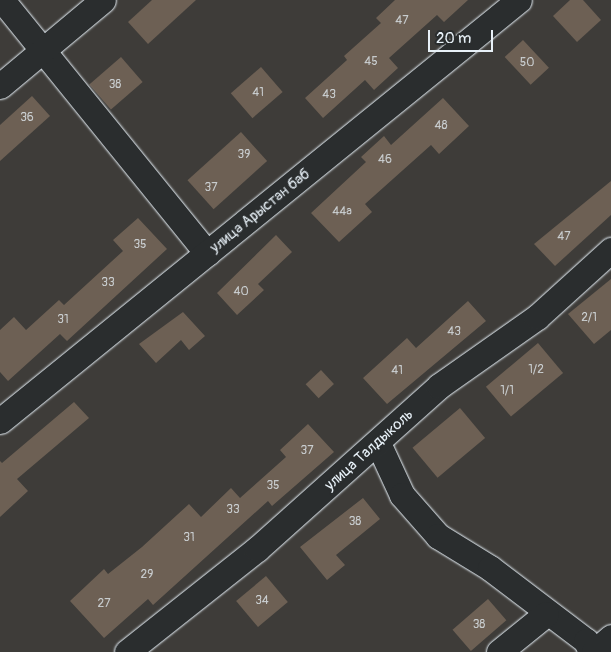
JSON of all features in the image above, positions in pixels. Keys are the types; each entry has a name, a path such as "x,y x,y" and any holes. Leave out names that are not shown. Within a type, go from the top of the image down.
{"street":[{"path":"2,0 207,253"},
{"path":"0,86 103,0"},
{"name":"улица Арыстан баб","path":"0,421 519,0"},
{"name":"улица Талдыколь","path":"127,652 257,549 378,443 439,386 537,317 611,250"},
{"path":"378,443 402,495 438,536 490,568 546,614 586,641 593,652 611,637"},
{"path":"498,652 546,614"}],"building":[{"path":"152,0 196,0 148,44 128,22"},
{"path":"395,0 468,0 444,22 437,15 389,58 398,68 374,90 365,80 323,118 305,98 347,60 344,56 381,23 376,18"},
{"path":"570,0 583,0 601,20 577,42 553,16"},
{"path":"523,40 549,68 531,85 505,57"},
{"path":"121,57 143,82 111,109 89,85"},
{"path":"261,67 283,92 252,118 231,93"},
{"path":"32,96 50,116 0,161 0,125"},
{"path":"443,98 469,126 439,154 431,145 365,204 372,212 339,242 311,213 366,162 361,157 384,136 391,145"},
{"path":"241,132 267,161 214,209 187,180"},
{"path":"611,181 611,215 555,266 534,244"},
{"path":"138,218 167,249 67,341 60,334 8,381 0,372 0,330 14,317 26,330 59,300 64,305 123,251 113,240"},
{"path":"276,235 292,252 258,284 264,290 237,315 217,293"},
{"path":"611,279 611,330 594,344 568,314"},
{"path":"468,301 486,321 387,404 363,378 407,338 416,348"},
{"path":"183,312 205,336 189,350 181,340 156,363 139,344"},
{"path":"538,343 563,373 511,417 486,387"},
{"path":"321,370 334,384 319,398 306,384"},
{"path":"74,402 89,418 17,479 28,491 0,517 0,461 2,463"},
{"path":"460,408 485,438 438,478 413,448"},
{"path":"308,424 334,452 272,506 268,501 153,605 148,599 104,638 70,601 104,569 108,574 142,547 189,504 201,517 231,488 240,498 286,457 280,450"},
{"path":"363,498 380,519 336,555 345,565 327,580 300,547"},
{"path":"266,576 288,602 258,627 236,601"},
{"path":"488,599 506,620 471,651 453,630"}]}
